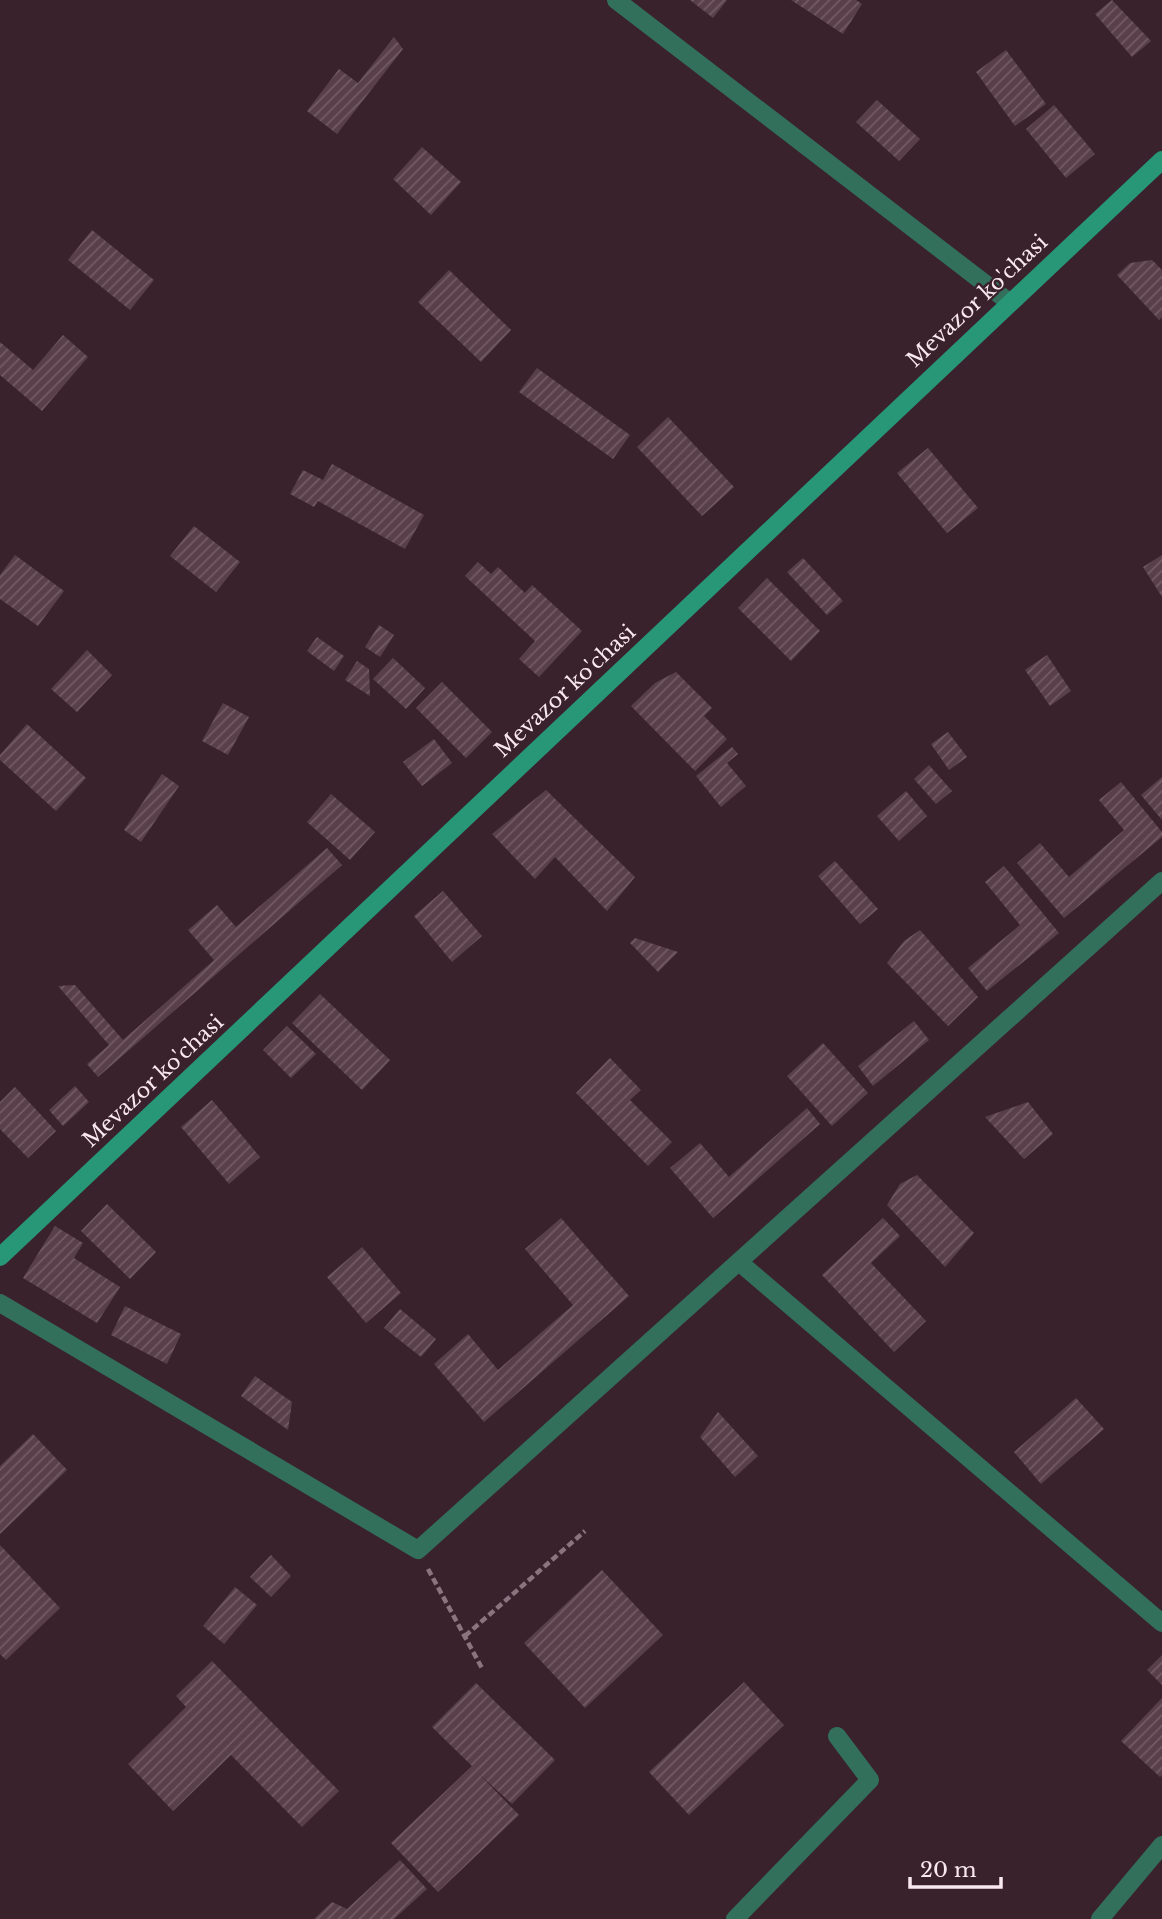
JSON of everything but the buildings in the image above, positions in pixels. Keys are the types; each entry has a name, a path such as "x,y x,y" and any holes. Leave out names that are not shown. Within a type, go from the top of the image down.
{"street":[{"path":"616,0 1009,302"},
{"name":"Mevazor ko'chasi","path":"0,1257 1162,160"},
{"path":"0,1303 418,1550 1162,881"},
{"path":"739,1262 1162,1623"},
{"path":"735,1919 870,1780 836,1736"},
{"path":"1100,1919 1162,1846"}],"path":[{"path":"465,1636 585,1531"},
{"path":"418,1550 483,1670"}]}
